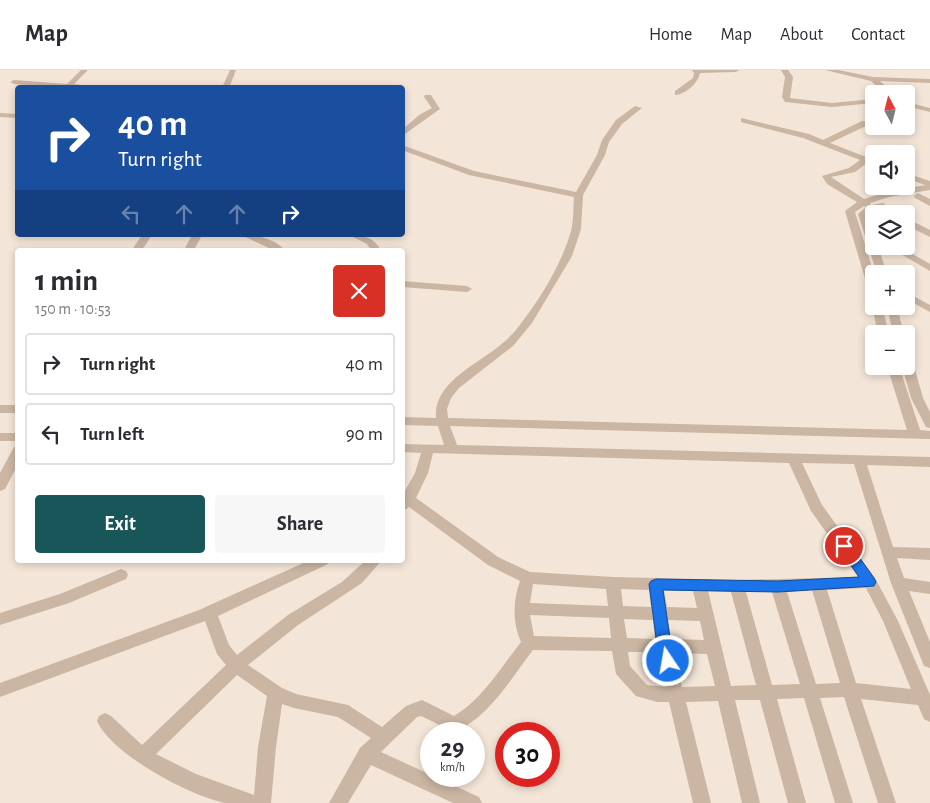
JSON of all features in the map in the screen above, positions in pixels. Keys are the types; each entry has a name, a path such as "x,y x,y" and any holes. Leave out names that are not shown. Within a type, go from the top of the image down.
{"street":[{"path":"68,85 86,70"},
{"path":"226,85 233,70"},
{"path":"678,94 696,79 698,76 695,70 736,70"},
{"path":"784,70 789,77 786,97 788,100 832,105 865,103"},
{"path":"828,70 899,81 930,81"},
{"path":"873,78 881,85"},
{"path":"899,81 901,85"},
{"path":"14,82 54,85"},
{"path":"405,131 422,117 436,109 428,97"},
{"path":"915,106 930,110"},
{"path":"452,449 442,421 441,409 445,397 455,385 509,344 527,323 567,256 576,229 579,194 601,156 605,142 619,122 638,108"},
{"path":"0,115 15,116"},
{"path":"744,120 790,131 865,160"},
{"path":"823,143 865,123"},
{"path":"405,148 472,173 579,194"},
{"path":"865,164 852,170 826,176 830,182 872,205"},
{"path":"915,179 930,185"},
{"path":"866,265 850,211 856,204 930,185"},
{"path":"878,205 930,194"},
{"path":"918,196 930,202"},
{"path":"915,226 930,234"},
{"path":"138,248 146,237"},
{"path":"252,237 267,242 277,248"},
{"path":"359,237 371,242 375,248"},
{"path":"908,255 930,268"},
{"path":"405,284 467,289"},
{"path":"915,300 930,309"},
{"path":"895,375 900,396 925,432"},
{"path":"911,375 930,448"},
{"path":"917,398 930,393"},
{"path":"0,408 15,409"},
{"path":"405,421 925,432"},
{"path":"0,437 15,438"},
{"path":"405,448 930,462"},
{"path":"428,448 425,468 420,482 405,503 493,561 528,578 699,586 778,586 870,582"},
{"path":"794,459 816,507 870,582 890,620 930,714"},
{"path":"859,461 898,583 930,662"},
{"path":"888,552 930,554"},
{"path":"0,690 210,614 274,586 317,563"},
{"path":"143,755 236,665 293,620 343,589 369,569 373,563"},
{"path":"0,619 64,599 121,576"},
{"path":"528,578 522,592 522,609 524,635 529,644"},
{"path":"613,583 622,669 642,691 657,695 850,690 923,698"},
{"path":"898,583 930,588"},
{"path":"656,584 664,645 702,803"},
{"path":"818,585 850,690 888,803"},
{"path":"699,586 708,615 751,803"},
{"path":"737,586 797,803"},
{"path":"778,586 844,803"},
{"path":"522,609 708,615"},
{"path":"210,614 223,650 236,665 276,693 294,701 342,710 383,737"},
{"path":"529,644 715,647"},
{"path":"338,803 347,783 366,754 412,710 422,708 454,724 461,722 473,712 529,644"},
{"path":"262,803 267,747 276,693"},
{"path":"105,721 131,747 173,774 209,790 251,803"},
{"path":"366,754 473,803"}],"route":[{"path":"668,661 656,584 778,586 870,582 844,546"}]}
